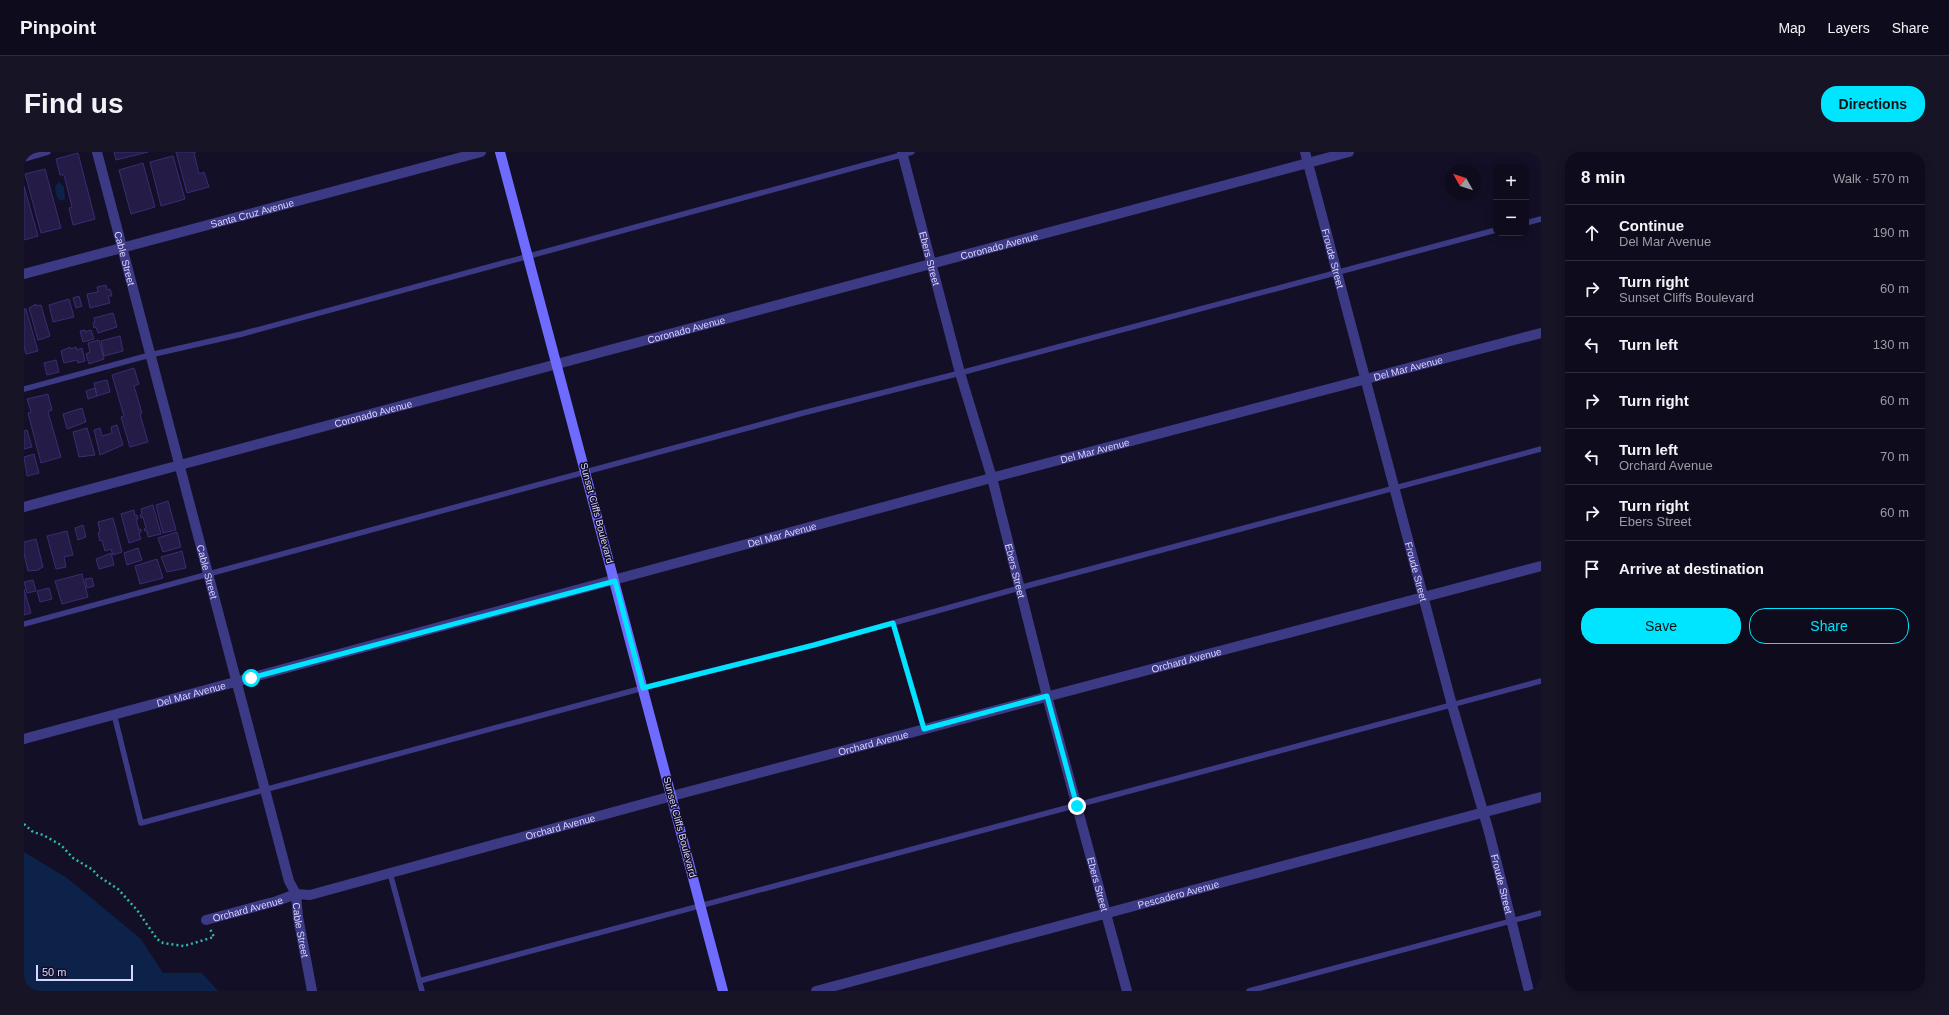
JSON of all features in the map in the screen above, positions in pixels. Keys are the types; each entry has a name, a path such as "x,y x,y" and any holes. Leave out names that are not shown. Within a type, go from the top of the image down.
{"main road":[{"name":"Sunset Cliffs Boulevard","path":"500,152 723,991"}],"street":[{"name":"Cable Street","path":"97,152 236,682 266,790 288,881 296,894 298,916 312,991"},
{"name":"Santa Cruz Avenue","path":"24,274 481,152"},
{"name":"Froude Street","path":"1305,152 1396,487 1452,704 1483,813 1529,991"},
{"name":"Coronado Avenue","path":"24,507 1349,152"},
{"name":"Ebers Street","path":"906,153 932,264 960,373 992,478 1047,696 1127,991"},
{"name":"Del Mar Avenue","path":"24,739 615,581 992,478 1541,333"},
{"name":"Orchard Avenue","path":"206,920 277,901 296,894 310,895 672,796 1541,566"},
{"name":"Pescadero Avenue","path":"816,991 1541,798"}],"lane":[{"path":"24,159 48,152"},
{"path":"24,389 150,355 242,334 906,153"},
{"path":"1529,222 1541,219"},
{"path":"24,624 796,415 960,373 1493,231"},
{"path":"114,714 142,823 643,688 814,645 1019,588 1541,449"},
{"path":"893,623 924,729"},
{"path":"419,981 701,907 1541,681"},
{"path":"390,872 422,991"},
{"path":"1250,991 1541,913"}],"path":[{"path":"24,824 34,832 43,835 61,845 73,858 93,870 98,876 118,889 137,910 157,939 163,943 184,946 209,939"}],"water":[{"path":"59,182 64,187 65,199 61,201 55,191 55,187"},
{"path":"24,852 67,878 141,939 163,973 202,973 218,991 24,991"}],"building":[{"path":"114,152 148,152 116,160"},
{"path":"176,152 196,152 194,153 199,174 204,172 209,187 187,193"},
{"path":"78,153 95,219 73,225 69,208 72,207 64,175 60,175 56,159"},
{"path":"173,156 185,199 161,206 150,162"},
{"path":"143,163 155,207 131,214 119,170"},
{"path":"45,169 61,228 41,233 25,174"},
{"path":"24,186 38,236 24,240"},
{"path":"106,285 107,290 110,289 112,296 108,296 110,303 90,308 87,294 98,292 97,287"},
{"path":"79,296 82,306 76,308 73,298"},
{"path":"69,299 74,317 53,322 49,305"},
{"path":"36,304 36,306 41,305 50,336 38,340 29,308"},
{"path":"24,309 26,309 38,351 26,354 24,347"},
{"path":"113,313 117,327 98,333 96,327 94,328 94,318"},
{"path":"85,330 85,332 91,330 94,339 83,342 80,331"},
{"path":"120,336 123,351 104,356 101,341"},
{"path":"99,340 104,359 89,364 86,354 90,352 88,343"},
{"path":"70,347 70,349 76,347 77,350 82,348 85,361 78,363 77,360 64,363 61,351"},
{"path":"56,360 59,372 47,375 44,363"},
{"path":"134,368 139,384 134,386 142,413 140,414 148,442 130,447 121,417 124,416 112,375"},
{"path":"107,380 110,392 97,396 94,383"},
{"path":"95,388 97,396 88,399 86,391"},
{"path":"48,394 52,410 48,412 61,457 41,463 28,413 31,412 27,399"},
{"path":"82,408 86,422 67,429 63,414"},
{"path":"117,425 123,445 100,455 94,430 100,428 102,436 112,433 111,427"},
{"path":"87,428 95,455 79,457 73,432"},
{"path":"27,430 32,447 24,449 24,431"},
{"path":"34,454 39,473 27,476 24,457"},
{"path":"168,501 176,530 163,533 156,505"},
{"path":"153,505 161,534 148,537 147,531 144,529 146,528 143,517 141,518 140,515 142,514 141,509"},
{"path":"134,510 135,516 137,515 138,519 136,519 139,530 141,529 141,532 139,533 141,539 129,543 121,514"},
{"path":"113,518 122,552 113,555 111,549 105,551 102,540 100,541 98,522"},
{"path":"83,525 86,537 78,540 75,528"},
{"path":"67,531 73,555 64,557 66,567 56,569 47,536"},
{"path":"177,532 181,547 163,552 158,538"},
{"path":"36,539 43,567 39,570 28,571 24,554 24,542"},
{"path":"138,548 142,560 127,565 124,553"},
{"path":"182,551 186,568 167,572 161,557"},
{"path":"111,553 114,565 99,569 96,559"},
{"path":"157,559 163,578 140,584 135,566"},
{"path":"82,574 88,597 62,604 55,581"},
{"path":"92,578 94,586 87,588 85,579"},
{"path":"33,580 36,591 27,593 24,582"},
{"path":"49,588 52,599 40,602 37,591"},
{"path":"24,589 31,613 24,615"}],"route":[{"path":"251,678 615,581 643,688 814,645 893,623 924,729 1047,696 1077,806"}]}
